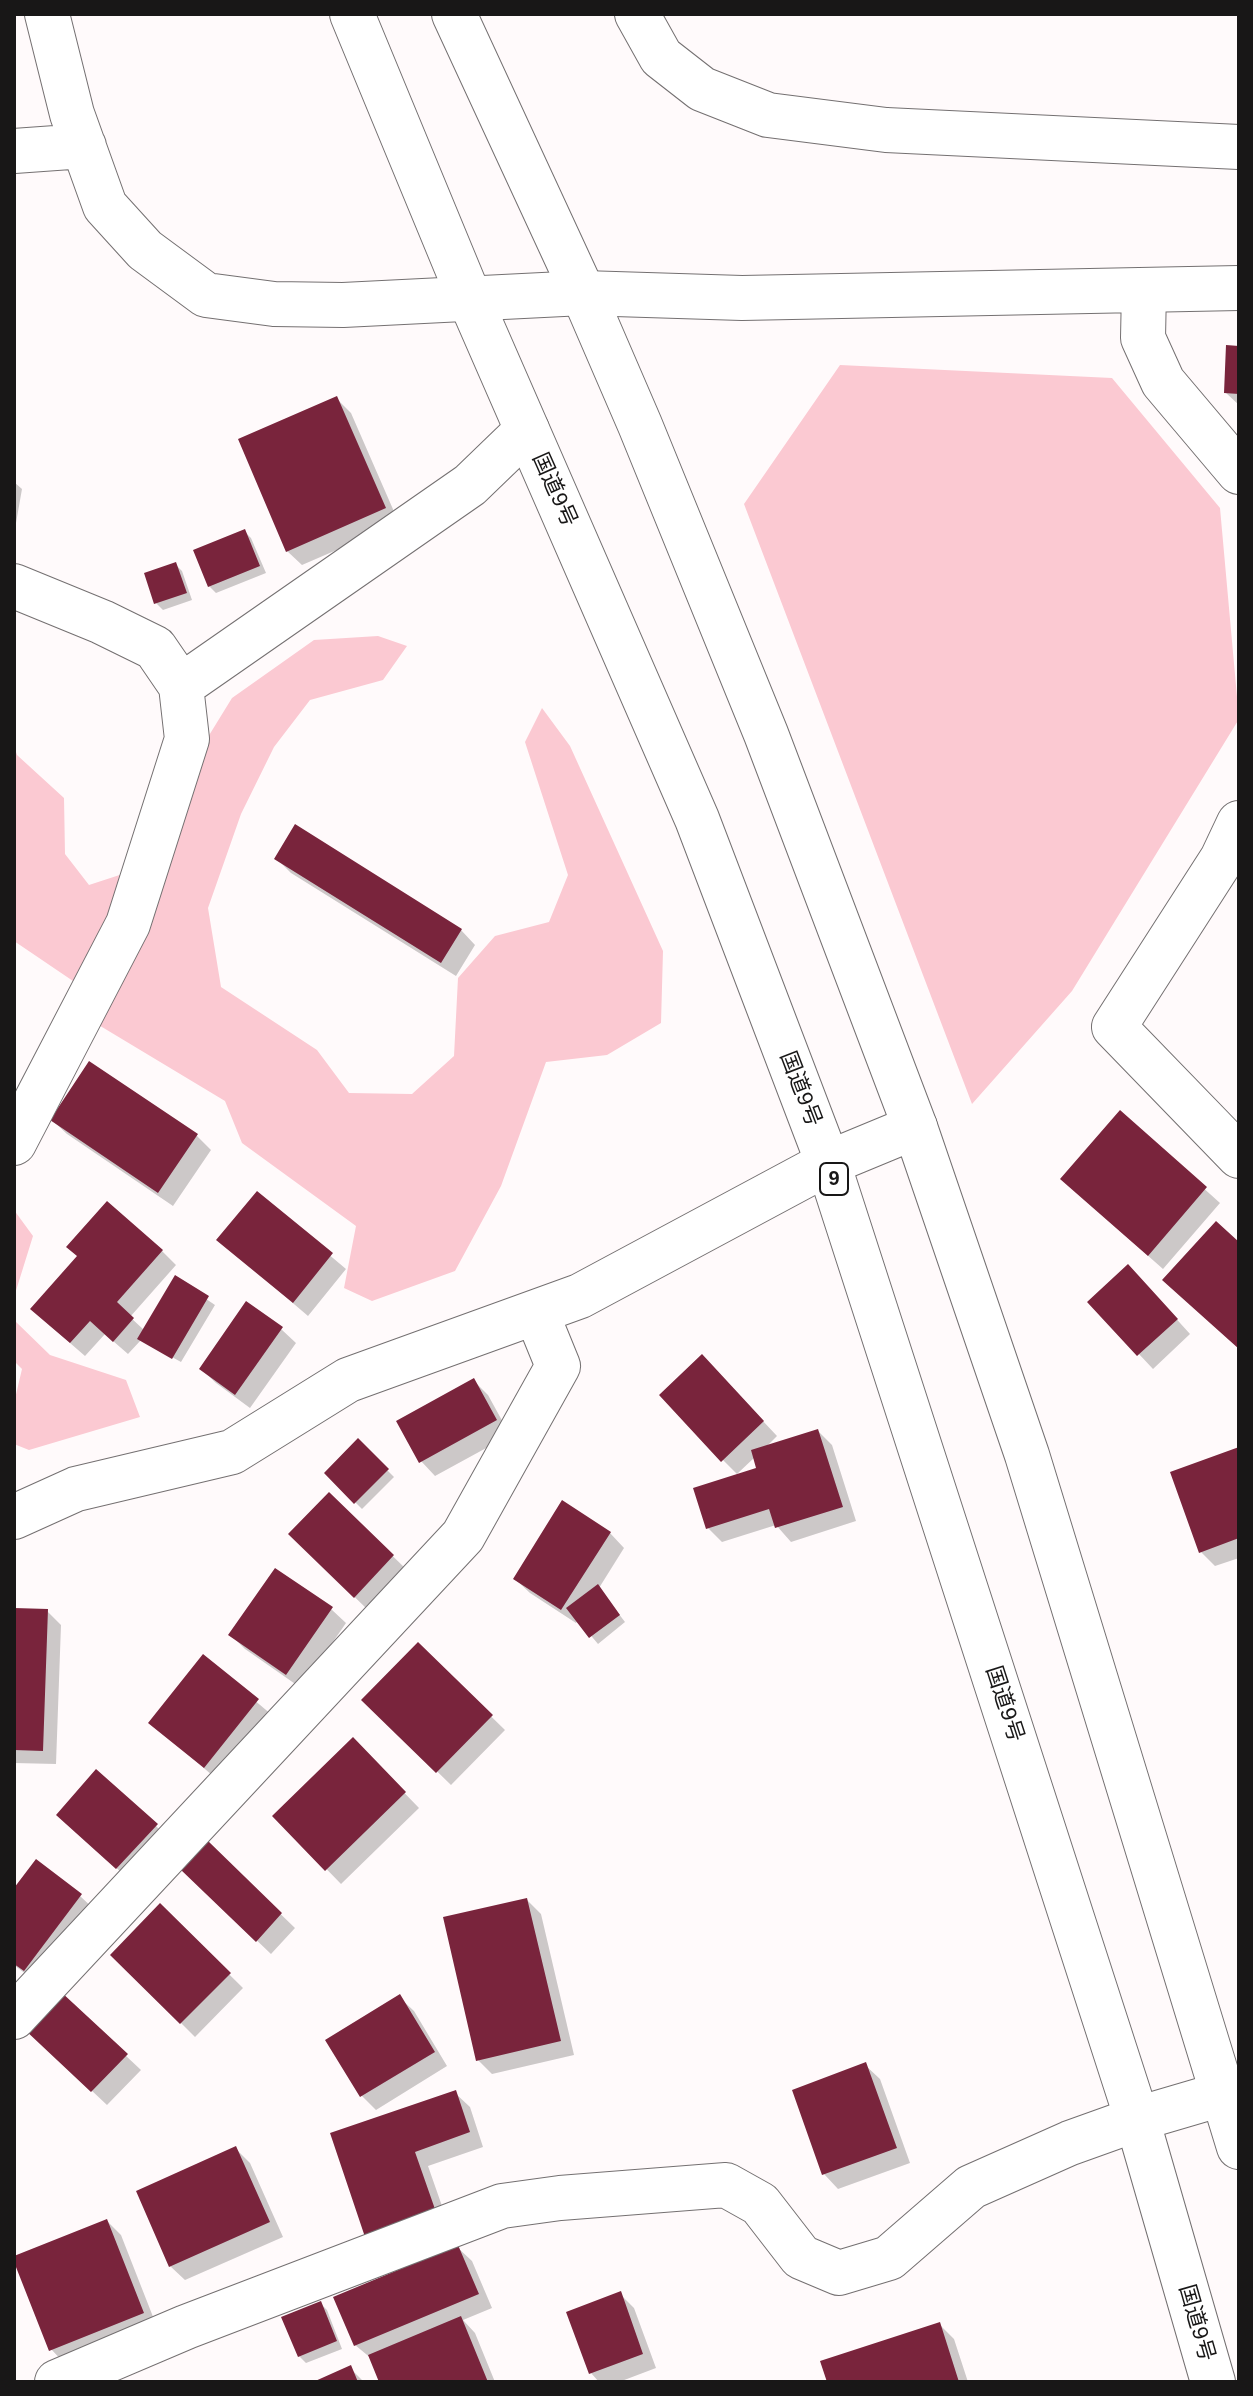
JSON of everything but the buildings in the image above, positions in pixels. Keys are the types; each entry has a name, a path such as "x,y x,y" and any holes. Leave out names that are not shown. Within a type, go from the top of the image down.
{"main road":[{"path":"47,14 72,114 105,206 145,250 206,295 288,305 343,305 583,293 742,298 1239,288"},
{"name":"国道9号","path":"352,14 469,297 697,819 828,1163 1137,2119 1213,2382"},
{"path":"454,14 583,293 640,425 766,734 915,1127 1027,1455 1231,2092 1239,2147"},
{"path":"637,14 661,57 702,89 768,115 886,130 1239,147"},
{"path":"14,151 84,146"},
{"path":"1144,290 1143,338 1163,382 1239,472"},
{"path":"181,686 470,485 527,430"},
{"path":"14,586 102,622 155,648 181,686 187,739 128,924 14,1143"},
{"path":"1239,823 1222,859 1114,1027 1239,1156"},
{"path":"14,1517 76,1489 232,1452 348,1380 580,1296 828,1163 915,1127"},
{"path":"14,2017 463,1536 558,1366 536,1312"},
{"path":"57,2382 186,2327 502,2206 560,2198 726,2185 760,2204 801,2257 839,2273 889,2258 971,2187 1070,2143 1137,2119 1231,2092"}],"shaded area":[{"path":"840,365 1112,378 1220,508 1239,719 1072,991 972,1104 744,504"},
{"path":"378,636 407,646 383,680 310,700 274,747 241,814 208,908 221,987 317,1050 349,1093 412,1094 454,1056 458,978 495,936 549,922 568,875 525,742 542,708 570,746 663,951 661,1023 607,1055 546,1062 501,1186 455,1271 372,1301 344,1288 356,1226 242,1143 225,1101 92,1021 73,981 14,941 14,746 17,755 64,798 65,854 89,885 144,867 192,763 232,698 314,640"},
{"path":"14,1210 33,1236 14,1297"},
{"path":"14,1320 50,1355 126,1380 140,1417 29,1450 14,1444 14,1403 22,1369 14,1361"}]}
